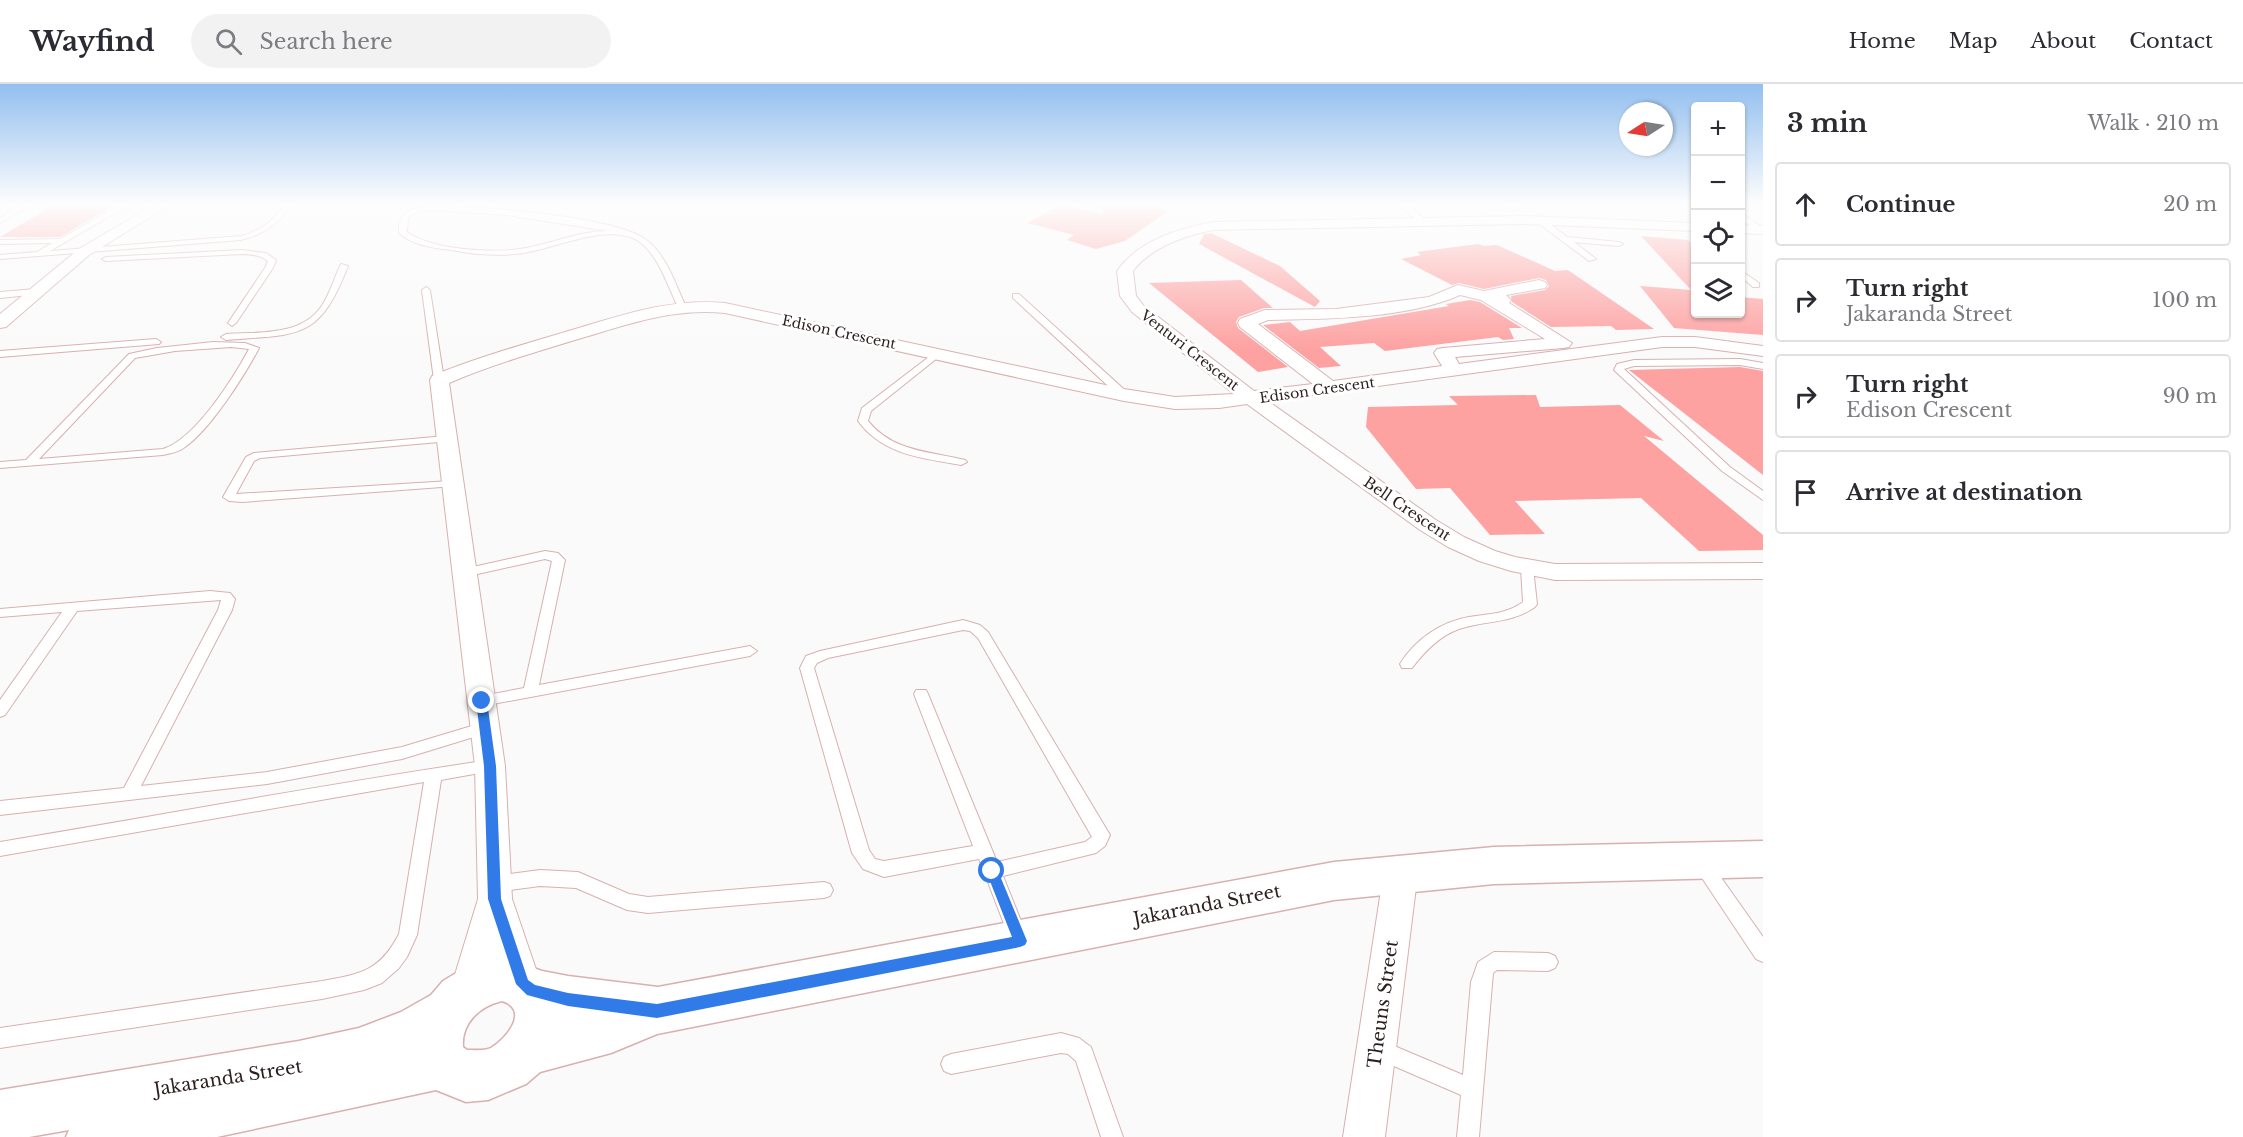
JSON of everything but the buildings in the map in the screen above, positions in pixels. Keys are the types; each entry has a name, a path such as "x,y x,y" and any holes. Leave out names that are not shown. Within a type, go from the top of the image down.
{"street":[{"path":"0,322 84,252"},
{"name":"Venturi Crescent","path":"1150,252 1127,268 1125,279 1128,296 1138,309 1252,399"},
{"path":"1539,285 1490,293 1595,351"},
{"path":"1312,374 1450,364 1443,353 1563,343 1486,296 1458,291 1432,301 1336,314 1265,315 1246,323 1330,388"},
{"name":"Edison Crescent","path":"440,380 488,360 681,305 725,308 1124,395 1175,403 1252,399 1330,388 1450,364 1679,341 1763,351"},
{"path":"440,380 451,484 490,766 495,892 477,968 438,1033 439,1054 443,1063 451,1071 463,1075 489,1075 510,1065 527,1050 537,1034 541,1018 539,1003 527,987 495,892"},
{"name":"Bell Crescent","path":"1252,399 1428,525 1456,542 1487,556 1527,568 1585,573 1763,571"},
{"name":"Jakaranda Street","path":"527,1050 611,1029 657,1011 1334,881 1401,871 1763,859"},
{"name":"Theuns Street","path":"1364,1137 1401,871"},
{"path":"457,1002 479,985 502,979 527,987"},
{"name":"Jakaranda Street","path":"527,987 568,999 657,1011"},
{"name":"Jakaranda Street","path":"0,1116 354,1056 422,1029 457,1002"},
{"name":"Jakaranda Street","path":"93,1137 149,1130 443,1063"}],"lane":[{"path":"38,255 43,252"},
{"path":"0,257 82,252"},
{"path":"71,262 230,252"},
{"path":"232,323 272,260 269,256 250,252"},
{"path":"651,252 660,263 681,305"},
{"path":"1583,252 1592,259"},
{"path":"0,354 294,329 309,324 322,312 344,266"},
{"path":"1745,276 1756,285"},
{"path":"426,290 440,380"},
{"path":"0,295 35,292"},
{"path":"1016,296 1124,395"},
{"path":"0,465 29,463 163,452 178,447 186,442 212,410 254,348 245,345 218,345 156,350 132,356 29,463"},
{"path":"938,353 866,410 863,421 872,435 900,450 961,462"},
{"path":"1763,366 1740,362 1634,363 1620,366 1619,370 1726,469 1763,496"},
{"path":"446,439 258,455 250,459 229,497 253,498 451,484"},
{"path":"464,573 545,555 554,556 559,560 530,692"},
{"path":"1407,664 1419,648 1457,625 1522,611 1530,604 1527,568"},
{"path":"0,613 210,595 220,595 228,599 225,610 128,795"},
{"path":"0,711 73,606"},
{"path":"984,851 884,869 869,864 861,853 854,831 807,668 811,660 825,654 963,626 975,628 982,635 1101,835 1099,842 1090,848 992,871"},
{"path":"482,701 750,651"},
{"path":"921,694 1020,941"},
{"path":"0,808 267,778 402,753 485,728"},
{"path":"0,849 195,817 364,785 433,777 490,766"},
{"path":"0,1038 322,990 364,982 380,975 399,955 408,935 433,777"},
{"path":"1699,860 1763,953"},
{"path":"495,892 540,878 578,880 627,902 648,905 824,890"},
{"path":"1468,1137 1481,982 1485,968 1494,960 1548,962"},
{"path":"951,1064 1061,1043 1072,1045 1084,1053 1112,1137"},
{"path":"1376,1048 1472,1089"}],"route":[{"path":"482,701 490,766 495,899 523,984 532,991 568,999 657,1011 1020,941 992,871"}]}
